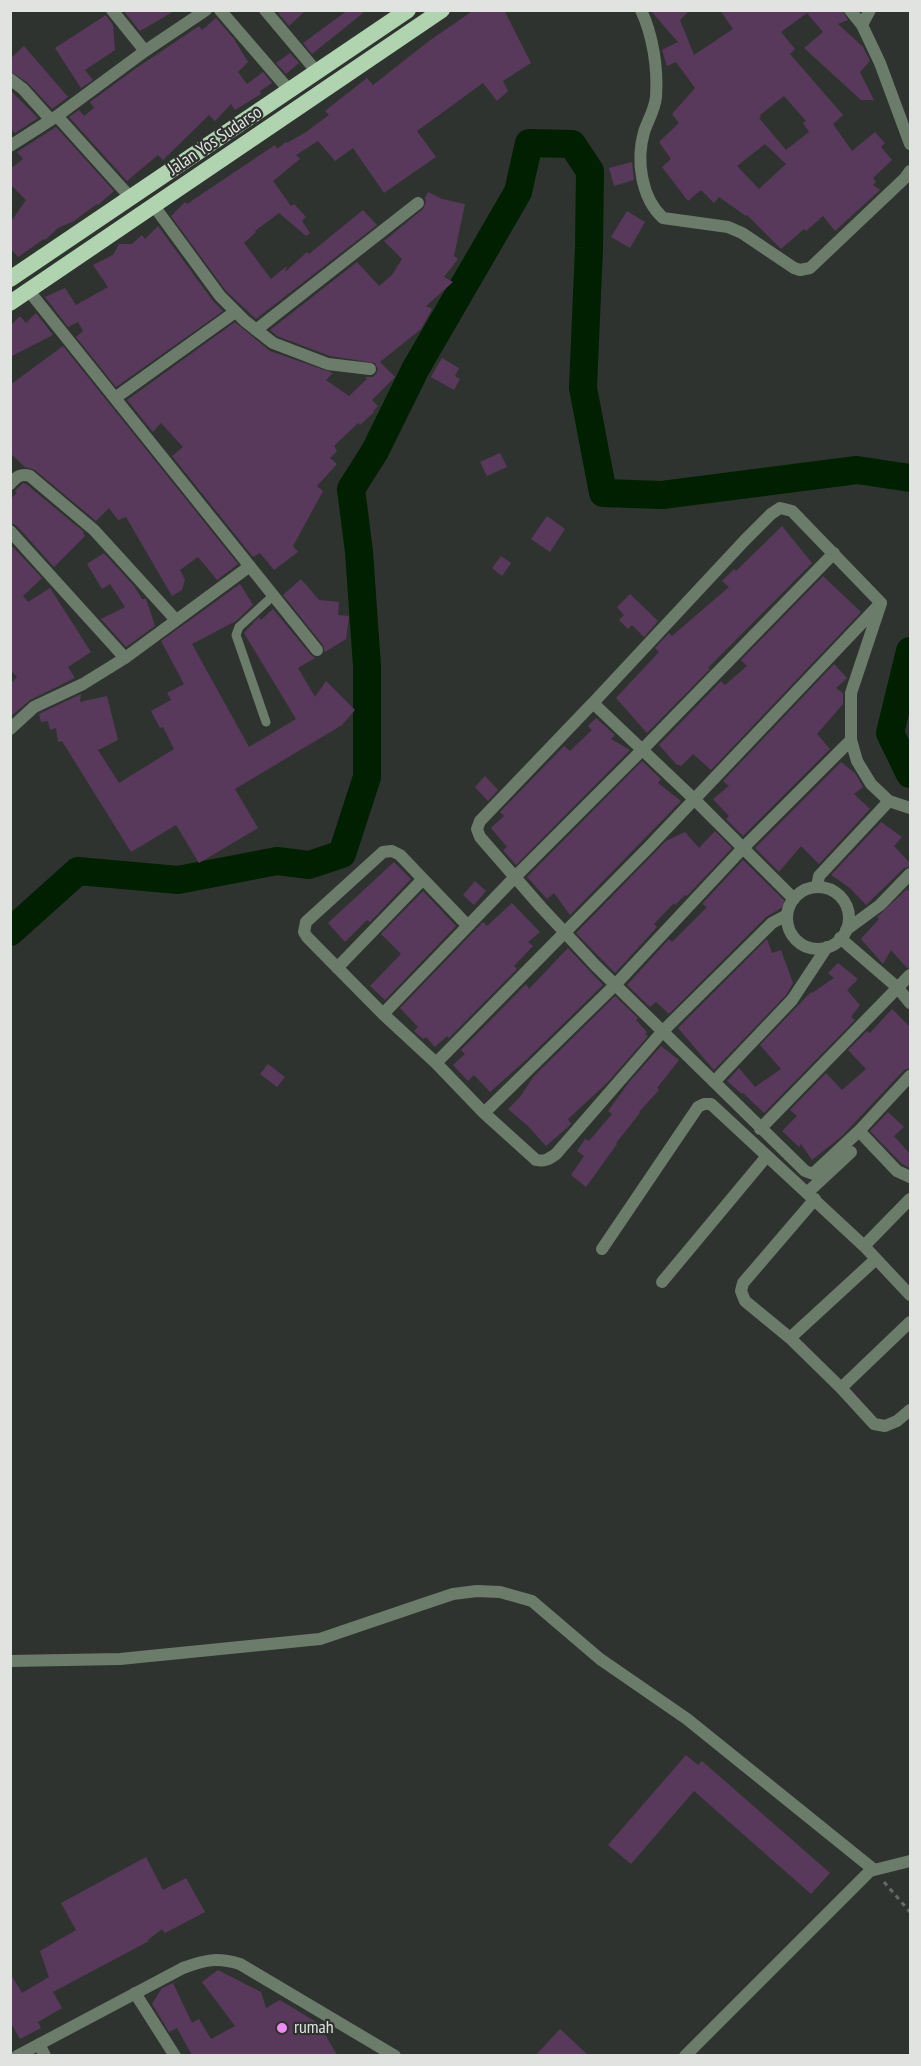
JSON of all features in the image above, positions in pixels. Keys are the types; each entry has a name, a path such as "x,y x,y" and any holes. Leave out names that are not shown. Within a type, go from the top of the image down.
{"highway":[{"name":"Jalan Yos Sudarso","path":"10,279 408,10"},
{"name":"Jalan Yos Sudarso","path":"10,303 442,10"}],"street":[{"path":"112,10 145,51"},
{"path":"13,140 53,118 206,10"},
{"path":"220,10 289,90"},
{"path":"265,10 317,72"},
{"path":"641,10 653,48 656,98 640,148 642,173 650,202 663,218 728,227 742,233 794,268 806,270 910,171"},
{"path":"850,10 862,25 880,63 910,144"},
{"path":"862,25 870,10"},
{"path":"10,79 53,118 130,197"},
{"path":"256,330 418,203"},
{"path":"154,206 219,296 273,343 328,364 370,369"},
{"path":"29,291 317,650"},
{"path":"115,398 235,312"},
{"path":"10,484 18,476 30,476 94,530 176,620"},
{"path":"881,603 792,511 780,508 774,511 478,825 480,837 563,932 800,1168 813,1174 859,1131 910,1076"},
{"path":"10,531 125,658"},
{"path":"383,1014 834,553"},
{"path":"10,729 34,707 83,684 125,658 250,566"},
{"path":"881,603 850,693 851,740 857,761 871,784 889,801 910,808"},
{"path":"436,1063 694,799 881,603"},
{"path":"593,703 794,899"},
{"path":"484,1113 615,985 743,848 851,740"},
{"path":"817,887 819,876 889,801"},
{"path":"468,926 400,855 392,851 384,852 306,922 304,932 337,968 436,1063 484,1113 536,1160 549,1160 663,1031 772,923 787,915"},
{"path":"714,1082 792,1000 827,947 880,905 910,874"},
{"path":"337,968 423,879"},
{"path":"827,947 810,948 795,939 787,924 787,915 794,899 800,893 817,887 834,891 848,912 843,934"},
{"path":"843,934 898,988 910,1003"},
{"path":"760,1129 910,975"},
{"path":"602,1249 698,1107 711,1104 864,1246 910,1294"},
{"path":"859,1131 897,1171 910,1177"},
{"path":"851,1152 811,1196 743,1283 741,1291 745,1301 790,1338 874,1424 885,1426 897,1421 910,1410"},
{"path":"662,1282 766,1156"},
{"path":"864,1246 910,1199"},
{"path":"790,1338 876,1259"},
{"path":"841,1388 910,1322"},
{"path":"10,1661 120,1659 320,1639 453,1594 477,1591 520,1596 532,1601 600,1659 687,1719 868,1873"},
{"path":"685,2055 868,1873 910,1861"},
{"path":"17,2055 183,1968 204,1960 222,1959 240,1964 395,2055"},
{"path":"135,1993 175,2055"},
{"path":"39,2044 45,2055"}],"lane":[{"path":"266,722 236,635 239,627 274,595"}],"path":[{"path":"868,1873 910,1912"}],"building":[{"path":"123,10 176,10 140,31"},
{"path":"276,10 306,10 289,26"},
{"path":"348,10 361,10 363,13 312,54 303,43"},
{"path":"474,10 504,10 531,63 503,81 508,91 497,101 483,83 417,131 436,157 384,193 353,148 335,161 318,141 296,155 300,159 273,181 291,206 294,204 306,217 302,221 310,233 306,236 279,213 255,231 244,243 271,279 287,266 285,272 307,252 309,254 363,210 377,225 256,319 226,291 171,216 185,202 187,204 275,145 277,149 306,132 329,115 325,111 367,78 373,85 429,41"},
{"path":"650,10 690,10 680,20 694,55 733,29 720,10 842,10 848,20 838,24 863,47 870,61 860,72 874,100 861,100 804,48 823,32 807,13 781,32 795,49 790,54 843,115 833,124 852,151 875,132 885,143 881,147 892,160 873,178 876,182 873,185 880,190 835,231 823,216 781,249 747,215 719,197 714,203 701,190 688,201 662,167 671,159 659,142 679,123 672,114 695,88 676,62 667,66 662,50 678,42","holes":["784,96 806,121 803,123 809,132 786,150 759,118","765,144 786,164 759,189 737,166"]},
{"path":"106,15 113,25 115,50 85,70 93,80 81,88 55,48"},
{"path":"216,18 234,39 248,62 238,72 247,84 263,72 272,83 260,91 261,94 235,110 231,104 215,121 209,115 163,160 158,155 127,181 69,117 79,110 84,116 94,108 90,102 199,26 202,30"},
{"path":"24,46 68,97 52,109 28,83 10,71 10,59"},
{"path":"290,53 299,63 286,74 276,63"},
{"path":"10,90 38,118 15,133 10,128"},
{"path":"56,127 114,191 98,205 74,221 58,228 45,240 18,257 10,248 10,223 26,200 10,184 10,169 23,159 17,152"},
{"path":"632,162 634,180 614,186 609,168"},
{"path":"428,192 442,199 465,204 454,256 458,259 444,277 453,282 426,306 432,309 421,329 380,362 395,377 372,400 378,406 374,412 360,425 358,423 334,446 337,451 330,458 337,464 317,486 323,491 293,546 298,552 274,570 260,553 253,557 172,456 183,447 161,423 153,432 127,400 235,322 270,351 333,373 326,380 349,396 367,379 365,377 373,377 376,374 378,369 375,363 330,356 277,336 270,330 357,262 379,286 392,275 402,259 384,241 423,209"},
{"path":"627,211 645,222 630,248 611,237"},
{"path":"158,226 213,301 223,311 116,387 76,337 83,331 78,322 68,327 45,297 65,288 76,305 108,287 93,265 113,255 119,244 132,244 142,235 145,239"},
{"path":"36,313 53,335 10,357 10,326 20,316 26,323"},
{"path":"63,346 238,564 217,580 198,557 180,570 185,580 182,590 172,596 126,517 118,520 109,508 96,521 35,470 25,467 10,453 10,385"},
{"path":"442,358 459,368 455,376 460,379 454,390 431,377"},
{"path":"500,453 507,467 487,476 480,462"},
{"path":"23,483 84,532 85,536 54,567 16,525 10,523 10,499"},
{"path":"547,516 565,529 550,552 531,539"},
{"path":"782,526 812,563 647,733 616,698 659,652 655,648 669,633 672,636 729,587 722,581 734,569 736,571"},
{"path":"10,544 42,578 23,596 28,602 50,588 91,652 68,667 75,678 30,700 10,717 10,684 17,677 10,669"},
{"path":"104,553 134,586 142,599 146,599 155,626 126,647 101,619 125,607 110,584 102,589 87,564"},
{"path":"501,556 511,563 502,576 492,568"},
{"path":"823,576 861,612 711,770 693,754 681,766 676,764 659,745 721,681 725,685 747,666 741,660"},
{"path":"301,579 319,600 339,602 338,615 349,616 346,639 325,652 323,645 283,595"},
{"path":"240,584 253,605 236,621 192,644 249,747 296,719 244,633 259,617 261,620 273,609 315,658 298,668 315,697 326,681 355,710 342,725 235,789 258,828 199,863 176,825 131,852 62,741 58,742 56,728 50,730 48,721 41,722 39,714 81,694 80,702 107,696 118,740 98,750 119,783 174,749 163,727 160,728 151,711 171,700 167,693 184,684 161,641"},
{"path":"630,594 658,621 644,637 632,625 628,629 619,620 624,615 617,607"},
{"path":"834,664 847,678 836,688 843,693 843,704 817,734 830,749 743,836 726,819 729,816 713,799 729,786 723,781"},
{"path":"596,718 615,735 611,739 630,750 516,865 503,850 507,847 491,828 504,816 500,812 564,746 570,751 592,730 588,726"},
{"path":"642,761 661,779 658,783 681,801 570,915 554,893 547,899 527,877"},
{"path":"841,762 855,773 863,787 854,794 870,809 819,864 801,846 779,872 755,848"},
{"path":"485,776 498,790 488,801 475,787"},
{"path":"881,822 902,837 894,846 910,863 910,866 904,868 866,905 850,888 831,875"},
{"path":"715,831 732,848 687,896 685,895 675,905 674,903 654,924 657,927 615,973 576,933 666,841 685,832 699,848"},
{"path":"743,860 788,904 766,917 669,1014 656,1002 650,1007 627,985 669,939 672,942 707,907 702,904"},
{"path":"394,862 411,879 370,922 367,920 345,942 328,923"},
{"path":"475,881 486,891 474,905 463,895"},
{"path":"907,889 910,892 910,967 907,968 891,950 883,964 861,939 879,919 877,917"},
{"path":"423,891 456,926 385,1000 370,986 401,954 381,934"},
{"path":"512,903 540,932 528,942 533,946 514,966 517,969 449,1038 447,1036 435,1047 426,1037 423,1039 414,1031 418,1027 400,1008 483,922 487,926"},
{"path":"767,939 772,953 781,950 793,983 786,995 714,1070 678,1028"},
{"path":"568,948 603,985 490,1092 474,1075 468,1081 453,1065 465,1054 461,1050 526,984 529,989"},
{"path":"838,963 858,979 847,990 860,1005 851,1017 855,1020 764,1113 727,1081 739,1068 755,1087 781,1069 760,1045 811,992 834,978 828,973"},
{"path":"615,996 638,1018 636,1020 648,1036 607,1083 568,1119 571,1124 546,1146 508,1109 520,1097 534,1076"},
{"path":"892,1009 910,1027 910,1068 904,1070 842,1136 812,1160 801,1144 799,1147 782,1131 797,1116 790,1110 826,1073 842,1090 866,1069 848,1050 867,1031 870,1033"},
{"path":"661,1046 679,1060 586,1187 571,1175 584,1156 577,1151 585,1139 589,1141 612,1114 608,1111 630,1081"},
{"path":"268,1064 285,1077 277,1087 260,1074"},
{"path":"888,1112 904,1127 894,1136 910,1154 910,1168 902,1164 870,1131"},
{"path":"686,1755 698,1765 702,1761 830,1873 811,1894 694,1791 631,1864 608,1845"},
{"path":"146,1857 163,1890 186,1878 205,1912 165,1933 162,1929 149,1941 53,1992 62,2008 38,2022 41,2028 20,2039 10,2022 10,1973 22,1993 49,1977 40,1951 76,1930 61,1903"},
{"path":"218,1970 261,1992 266,2008 280,2000 331,2031 325,2034 337,2055 192,2055 177,2028 169,2032 152,2004 162,1988 173,1983 192,2023 199,2019 211,2039 235,2026 202,1982"},
{"path":"560,2029 588,2055 536,2055"}],"waterway":[{"path":"10,932 78,871 178,880 277,861 309,865 342,854 367,777 367,666 359,552 351,489 375,451 416,368 518,192 529,143 572,144 590,171 583,388 603,493 662,495 857,470 910,478"},
{"path":"910,651 890,733 910,774"}],"place":[{"name":"rumah","path":"282,2028"}]}
